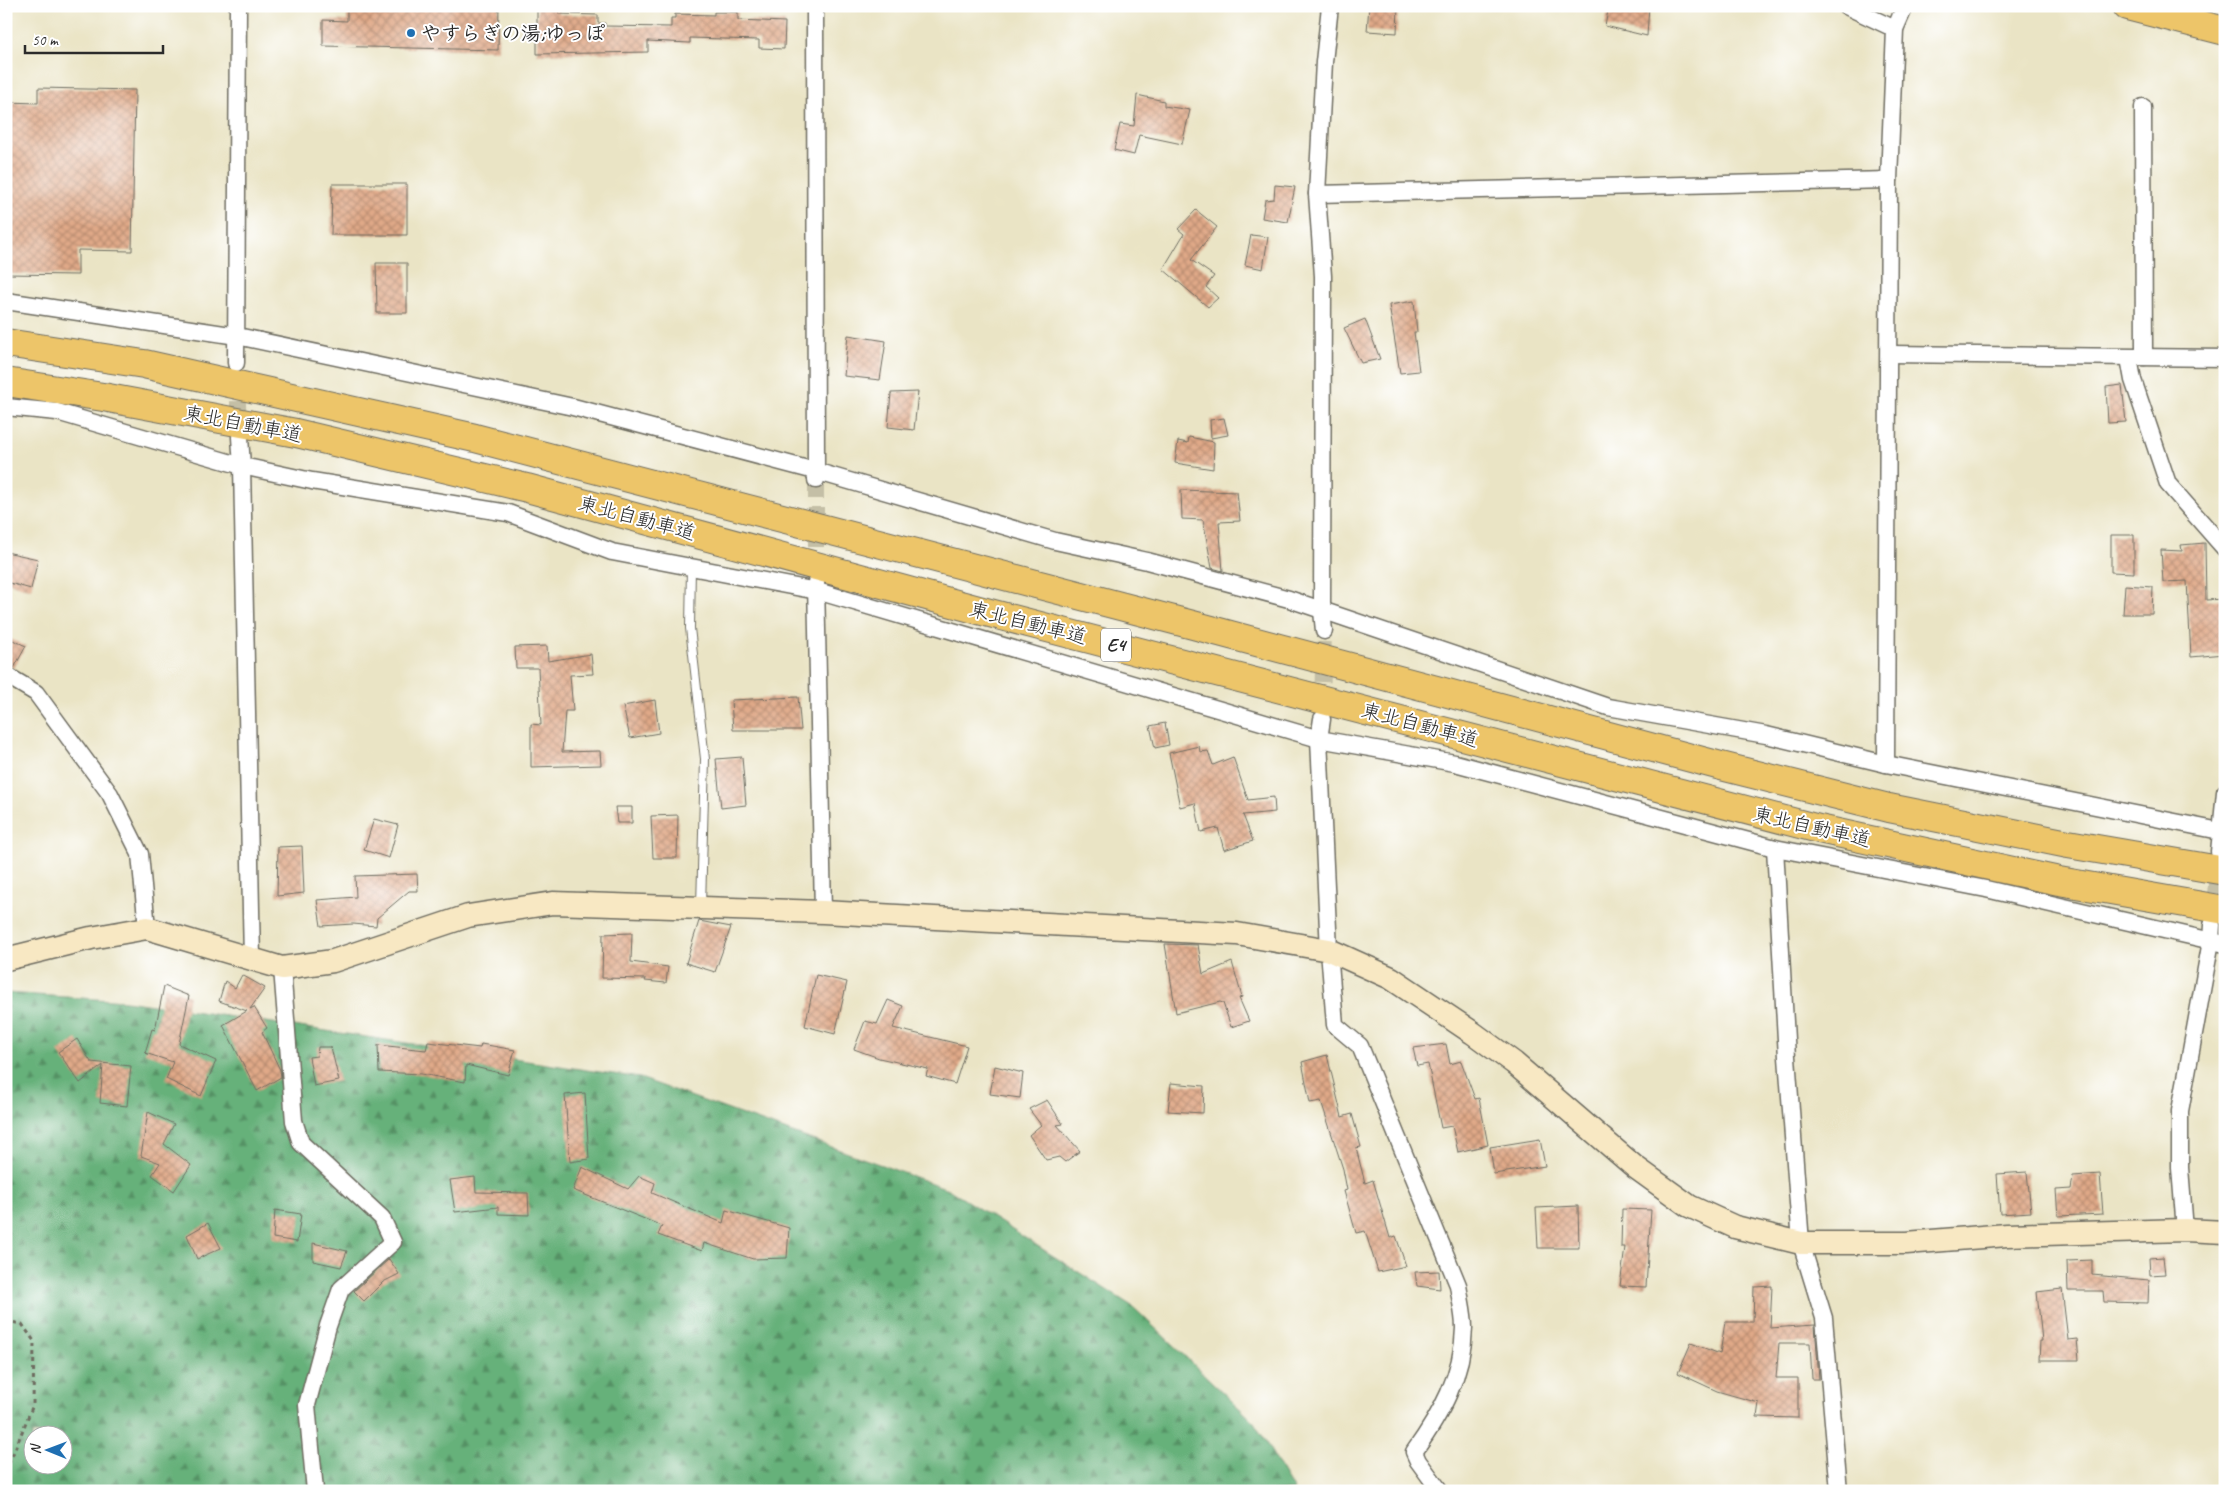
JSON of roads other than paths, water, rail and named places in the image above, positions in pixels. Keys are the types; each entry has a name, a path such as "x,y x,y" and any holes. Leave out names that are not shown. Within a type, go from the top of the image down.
{"highway":[{"path":"2127,6 2225,31"},
{"name":"東北自動車道","path":"6,343 144,364 290,395 475,438 1212,630 1721,766 1889,808 2068,844 2222,861"},
{"name":"東北自動車道","path":"6,382 113,398 344,445 527,488 986,612 1819,830 2059,881 2218,930"}],"street":[{"path":"236,363 238,6"},
{"path":"815,6 816,477"},
{"path":"1324,631 1322,611 1323,276 1317,194 1324,62 1330,6"},
{"path":"1846,6 1895,28"},
{"path":"1886,764 1889,180 1895,28 1905,6"},
{"path":"2143,107 2136,358 2133,380 2168,484 2225,548"},
{"path":"1317,194 1889,180"},
{"path":"6,301 237,336 573,407 816,477 1055,541 1147,562 1270,594 1608,707 1766,735 1886,764 2222,832"},
{"path":"1889,354 2225,358"},
{"path":"6,407 56,412 242,466 312,481 508,512 612,552 817,585 1319,739 1455,763 1775,848 1986,890 2218,930 2180,1111 2180,1168 2185,1230"},
{"path":"240,437 252,960"},
{"path":"817,585 823,912"},
{"path":"6,675 36,693 110,794 140,854 147,928"},
{"path":"1322,719 1319,739 1329,950 1335,1025 1360,1046 1458,1285 1464,1327 1458,1369 1439,1416 1414,1452 1440,1491"},
{"path":"2222,861 2225,792"},
{"path":"1775,848 1787,1057 1801,1243 1824,1318 1839,1491"},
{"path":"6,959 91,938 147,928 282,968 333,961 468,916 554,903 823,912 1237,934 1329,950 1391,978 1473,1032 1514,1063 1635,1167 1689,1206 1735,1227 1801,1243 1906,1243 2007,1235 2185,1230 2225,1232"},
{"path":"282,968 294,1121 301,1143 382,1218 393,1242 341,1288 328,1326 307,1404 315,1491"}],"lane":[{"path":"690,566 690,628 705,759 705,839 701,908"}],"tunnel":[{"path":"237,377 239,430"},
{"path":"816,483 816,574"},
{"path":"1322,706 1324,631"},
{"path":"2213,917 2218,862"}],"place":[{"name":"やすらぎの湯;ゆっぽ","path":"411,33"}]}
